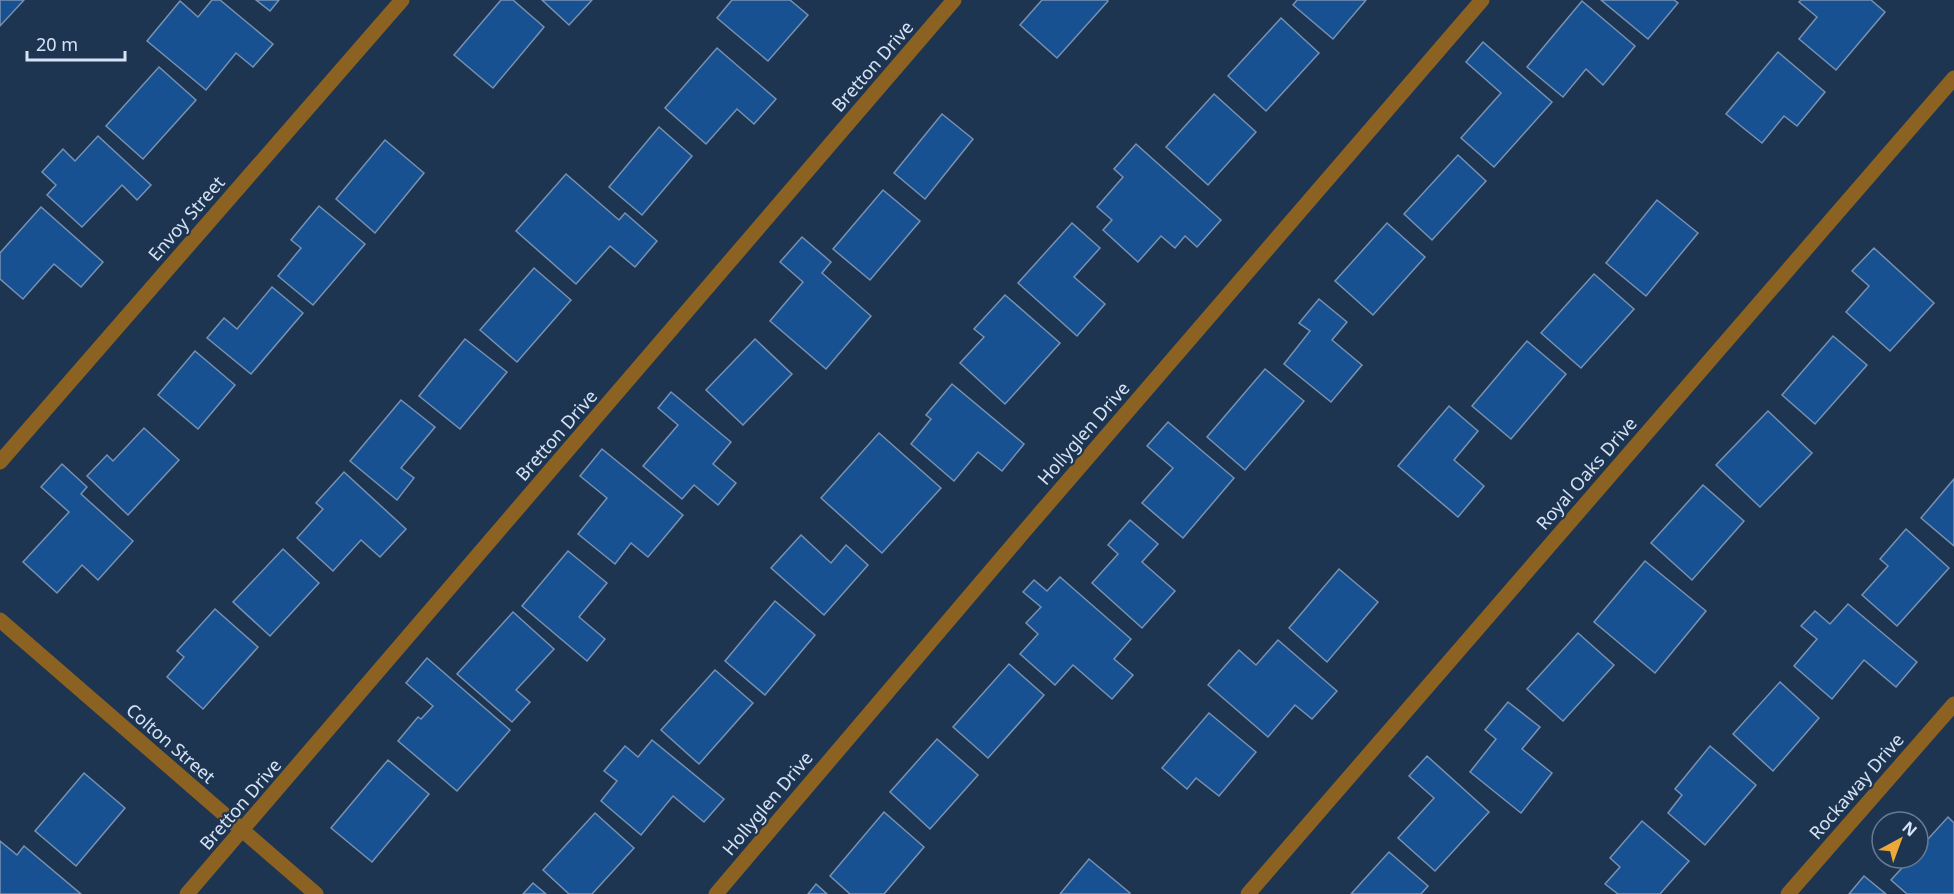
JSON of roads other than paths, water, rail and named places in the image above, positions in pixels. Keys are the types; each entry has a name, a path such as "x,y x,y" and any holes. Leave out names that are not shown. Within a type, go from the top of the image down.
{"street":[{"name":"Envoy Street","path":"0,462 402,0"},
{"name":"Bretton Drive","path":"187,894 954,0"},
{"name":"Hollyglen Drive","path":"716,894 1022,534 1482,0"},
{"name":"Royal Oaks Drive","path":"1248,894 1954,78"},
{"name":"Colton Street","path":"0,620 316,894"},
{"name":"Rockaway Drive","path":"1788,894 1954,704"}]}
